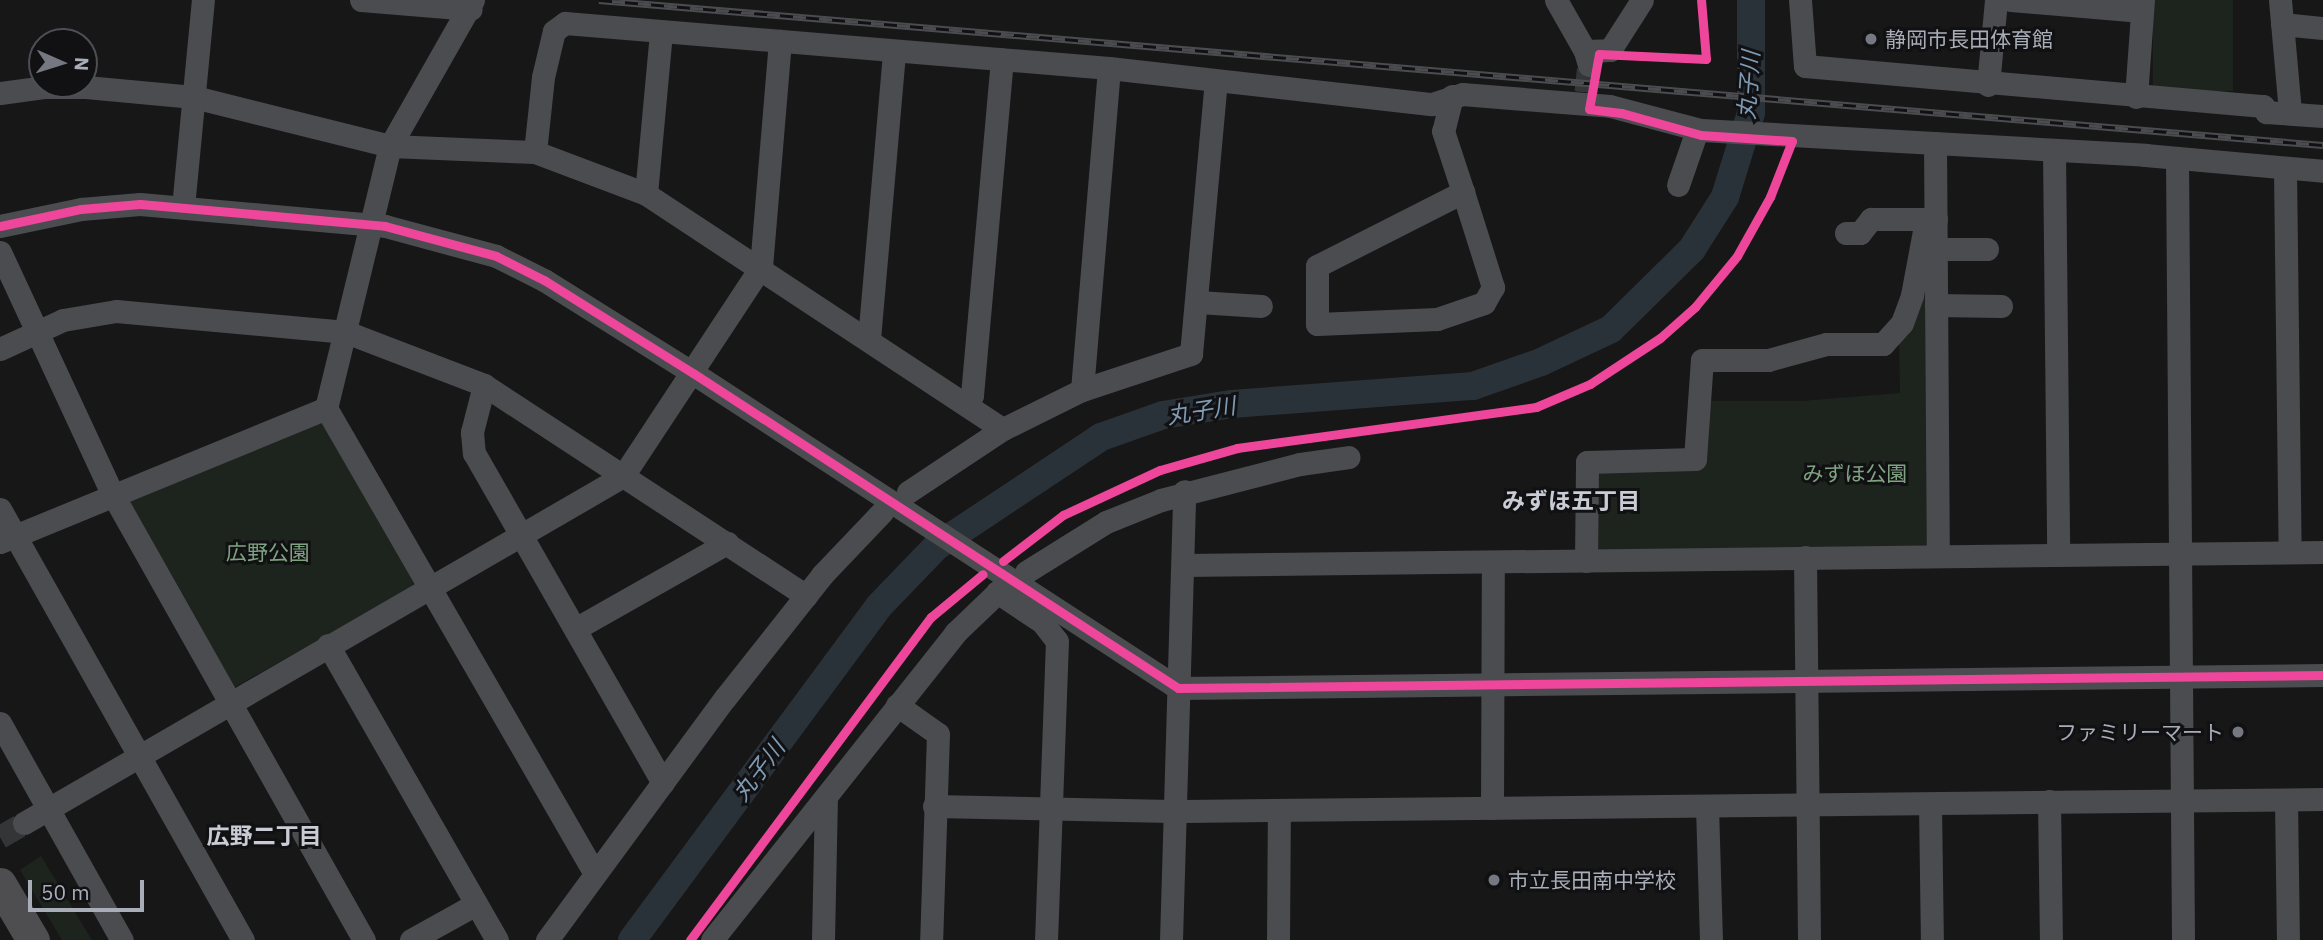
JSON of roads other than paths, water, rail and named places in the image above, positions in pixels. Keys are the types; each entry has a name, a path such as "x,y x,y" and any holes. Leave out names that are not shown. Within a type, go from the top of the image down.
{"highway":[{"path":"0,884 33,940"}],"street":[{"path":"183,206 202,0"},
{"path":"361,0 472,5 390,146 326,408 594,872"},
{"path":"1556,0 1587,58 1610,50 1642,0"},
{"path":"1800,0 1805,66 1988,85 2263,106 2266,112 2323,116"},
{"path":"1988,85 1996,0"},
{"path":"2011,0 2142,6 2136,97"},
{"path":"2280,0 2290,113"},
{"path":"536,152 543,77 554,31 565,23 1002,58 1432,104 1452,96 1585,98 1699,130 2177,158 2323,171"},
{"path":"2282,24 2323,28"},
{"path":"646,194 661,32"},
{"path":"24,822 623,476 694,373 761,267 780,41"},
{"path":"869,339 894,51"},
{"path":"967,405 972,395 1002,58"},
{"path":"1082,390 1109,68"},
{"path":"908,492 1003,429 1082,390 1191,354 1198,302 1216,81"},
{"path":"0,93 44,87 86,87 194,97 390,146 536,152 646,194 761,267 1003,429"},
{"path":"1452,96 1443,131 1463,192 1493,287 1484,303 1437,319 1317,324 1317,266 1463,192"},
{"path":"1678,185 1699,130"},
{"path":"1935,143 1931,220 1935,249 1938,555"},
{"path":"2054,150 2058,555"},
{"path":"2177,158 2183,940"},
{"path":"2285,169 2290,552"},
{"path":"0,226 106,205 183,206 372,225 426,234 496,256 544,280 694,373 1178,688 1807,683 2323,675"},
{"path":"1846,233 1860,233 1871,219 1931,220"},
{"path":"1586,561 1587,462 1695,459 1702,360 1769,360 1826,344 1883,344 1902,323 1912,296 1931,220"},
{"path":"1935,249 1987,249"},
{"path":"0,252 113,495 364,940"},
{"path":"1198,302 1261,306"},
{"path":"1936,305 2001,306"},
{"path":"0,349 36,331 89,314 139,311 346,332 484,385 807,596"},
{"path":"484,385 472,432 474,453 663,783"},
{"path":"6,540 326,408"},
{"path":"1026,572 1106,522 1184,491 1349,457"},
{"path":"1171,940 1184,491"},
{"path":"0,509 6,540 137,756 243,940"},
{"path":"547,940 594,872 807,596 882,513"},
{"path":"575,629 727,543"},
{"path":"1182,565 2323,552"},
{"path":"1805,557 1809,940"},
{"path":"1492,808 1493,563"},
{"path":"712,940 955,633 999,591 1042,622 1057,641 1046,940"},
{"path":"328,645 497,940"},
{"path":"897,705 938,734 931,940"},
{"path":"0,723 45,809 122,940"},
{"path":"823,940 826,797"},
{"path":"934,806 1175,811 2323,799"},
{"path":"2286,800 2288,940"},
{"path":"2049,801 2051,940"},
{"path":"1930,804 1932,940"},
{"path":"1707,806 1711,940"},
{"path":"1278,940 1279,810"},
{"path":"411,940 476,904"}],"waterway":[{"name":"丸子川","path":"632,940 879,606 937,546 1101,437 1163,415 1232,404 1473,386 1541,362 1611,329 1692,249 1725,197 1751,113 1751,0"}],"tunnel":[{"path":"1586,92 1589,65"},
{"path":"0,837 24,823"}],"railway":[{"path":"599,0 2323,145"}],"place":[{"name":"静岡市長田体育館","path":"1871,39"},
{"name":"ファミリーマート","path":"2238,732"},
{"name":"市立長田南中学校","path":"1494,880"}],"district":[{"name":"みずほ五丁目","path":"1571,500"},
{"name":"広野二丁目","path":"264,835"}],"park label":[{"name":"みずほ公園","path":"1855,473"},
{"name":"広野公園","path":"268,552"}]}
